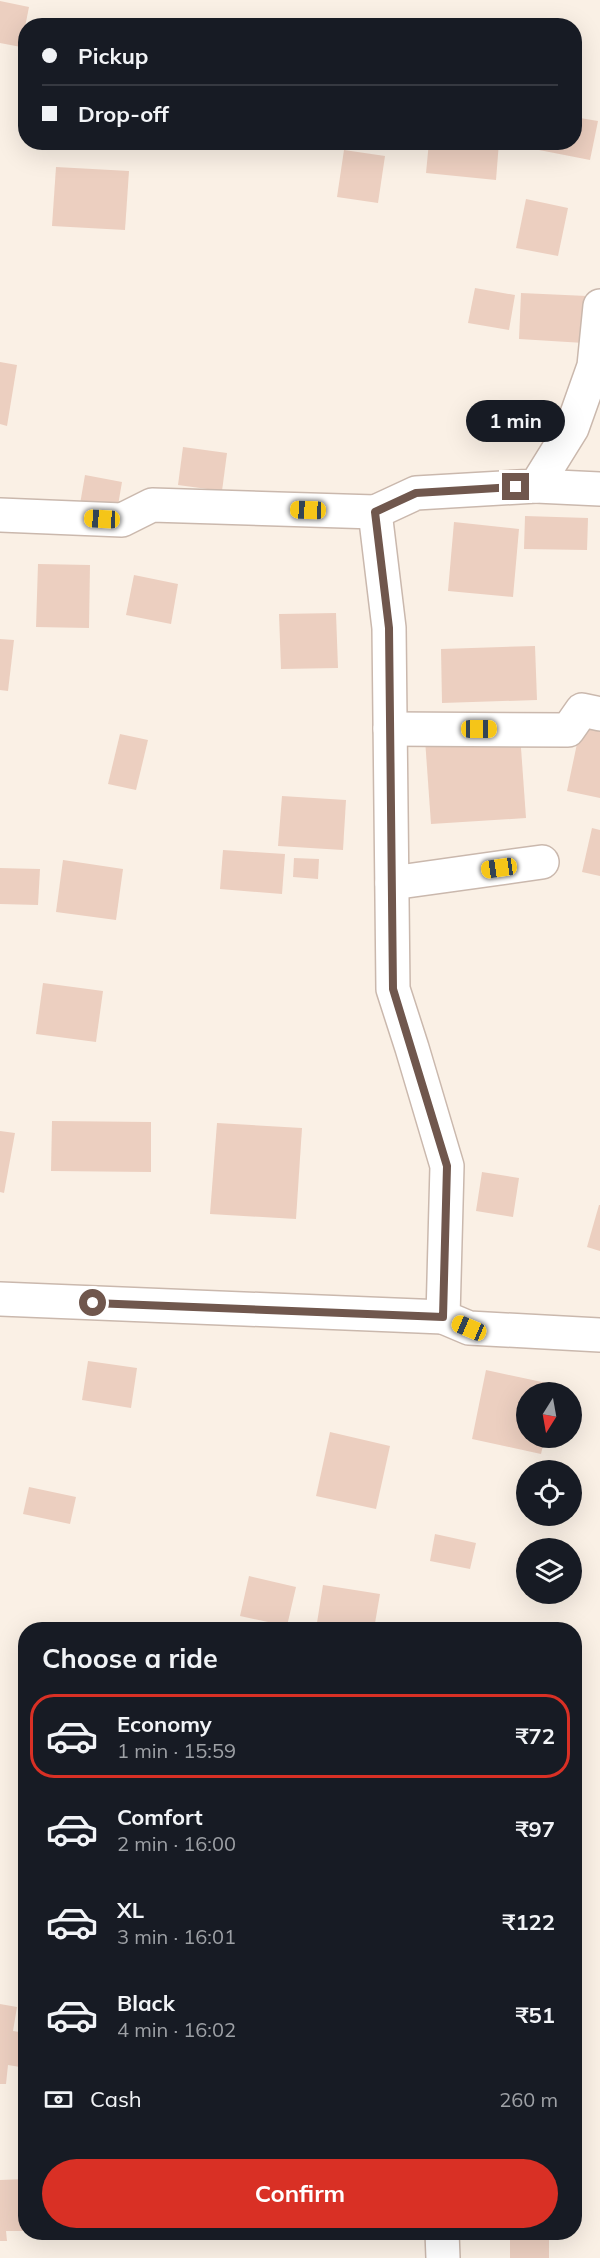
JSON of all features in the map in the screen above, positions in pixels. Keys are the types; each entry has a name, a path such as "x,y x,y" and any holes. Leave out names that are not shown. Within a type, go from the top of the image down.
{"street":[{"path":"536,486 572,428 594,366 600,306"},
{"path":"0,515 122,520 152,505 375,512 416,493 536,486 600,489"},
{"path":"375,512 389,628 393,989 447,1166 443,1317"},
{"path":"390,729 568,730 582,710 600,714"},
{"path":"392,883 542,862"},
{"path":"0,1299 443,1317 469,1328 600,1335"},
{"path":"442,2240 443,2258"}],"building":[{"path":"0,1 29,7 27,18 18,18 18,46 0,43"},
{"path":"582,118 598,121 590,160 539,150 582,150"},
{"path":"344,150 385,156 378,203 337,197"},
{"path":"428,150 498,150 496,180 426,173"},
{"path":"56,167 129,171 125,230 52,226"},
{"path":"526,199 568,208 558,256 516,248"},
{"path":"475,288 515,295 509,330 468,323"},
{"path":"521,293 587,296 584,343 519,339"},
{"path":"0,362 17,365 7,426 0,424"},
{"path":"183,447 227,453 222,491 178,485"},
{"path":"85,475 122,482 116,517 79,510"},
{"path":"525,516 588,518 587,550 524,549"},
{"path":"454,522 519,529 513,597 448,591"},
{"path":"38,564 90,565 89,628 36,627"},
{"path":"134,575 178,584 171,624 126,615"},
{"path":"336,613 338,668 281,669 279,614"},
{"path":"0,639 14,640 8,691 0,690"},
{"path":"535,646 537,700 442,703 441,649"},
{"path":"582,720 600,724 600,798 567,791"},
{"path":"120,734 148,740 136,790 108,784"},
{"path":"520,734 526,818 431,824 425,739"},
{"path":"282,796 346,800 343,850 278,846"},
{"path":"592,828 600,830 600,876 582,872"},
{"path":"223,850 285,854 282,894 220,889"},
{"path":"294,858 319,859 318,879 293,877"},
{"path":"63,860 123,869 116,920 56,912"},
{"path":"0,868 40,869 38,905 0,904"},
{"path":"43,983 103,991 96,1042 36,1034"},
{"path":"52,1121 151,1122 151,1172 51,1171"},
{"path":"217,1123 302,1128 296,1219 210,1214"},
{"path":"0,1131 15,1133 4,1193 0,1192"},
{"path":"482,1172 519,1178 513,1217 476,1211"},
{"path":"600,1205 600,1251 587,1247"},
{"path":"88,1361 137,1368 131,1408 82,1400"},
{"path":"486,1370 542,1382 516,1382 516,1448 542,1448 541,1454 472,1439"},
{"path":"330,1432 390,1446 376,1509 316,1496"},
{"path":"29,1487 76,1497 70,1524 23,1514"},
{"path":"435,1534 476,1543 470,1569 430,1561"},
{"path":"249,1576 296,1587 288,1622 268,1622 240,1616"},
{"path":"323,1585 380,1594 375,1622 317,1622"},
{"path":"0,2004 17,2007 13,2031 18,2032 18,2067 8,2065 6,2084 0,2084"},
{"path":"18,2179 18,2231 6,2231 7,2241 0,2241 0,2180"},
{"path":"510,2240 549,2240 549,2258 510,2258"}],"route":[{"path":"93,1303 443,1317 447,1166 393,989 389,628 375,512 416,493 516,487"}]}
